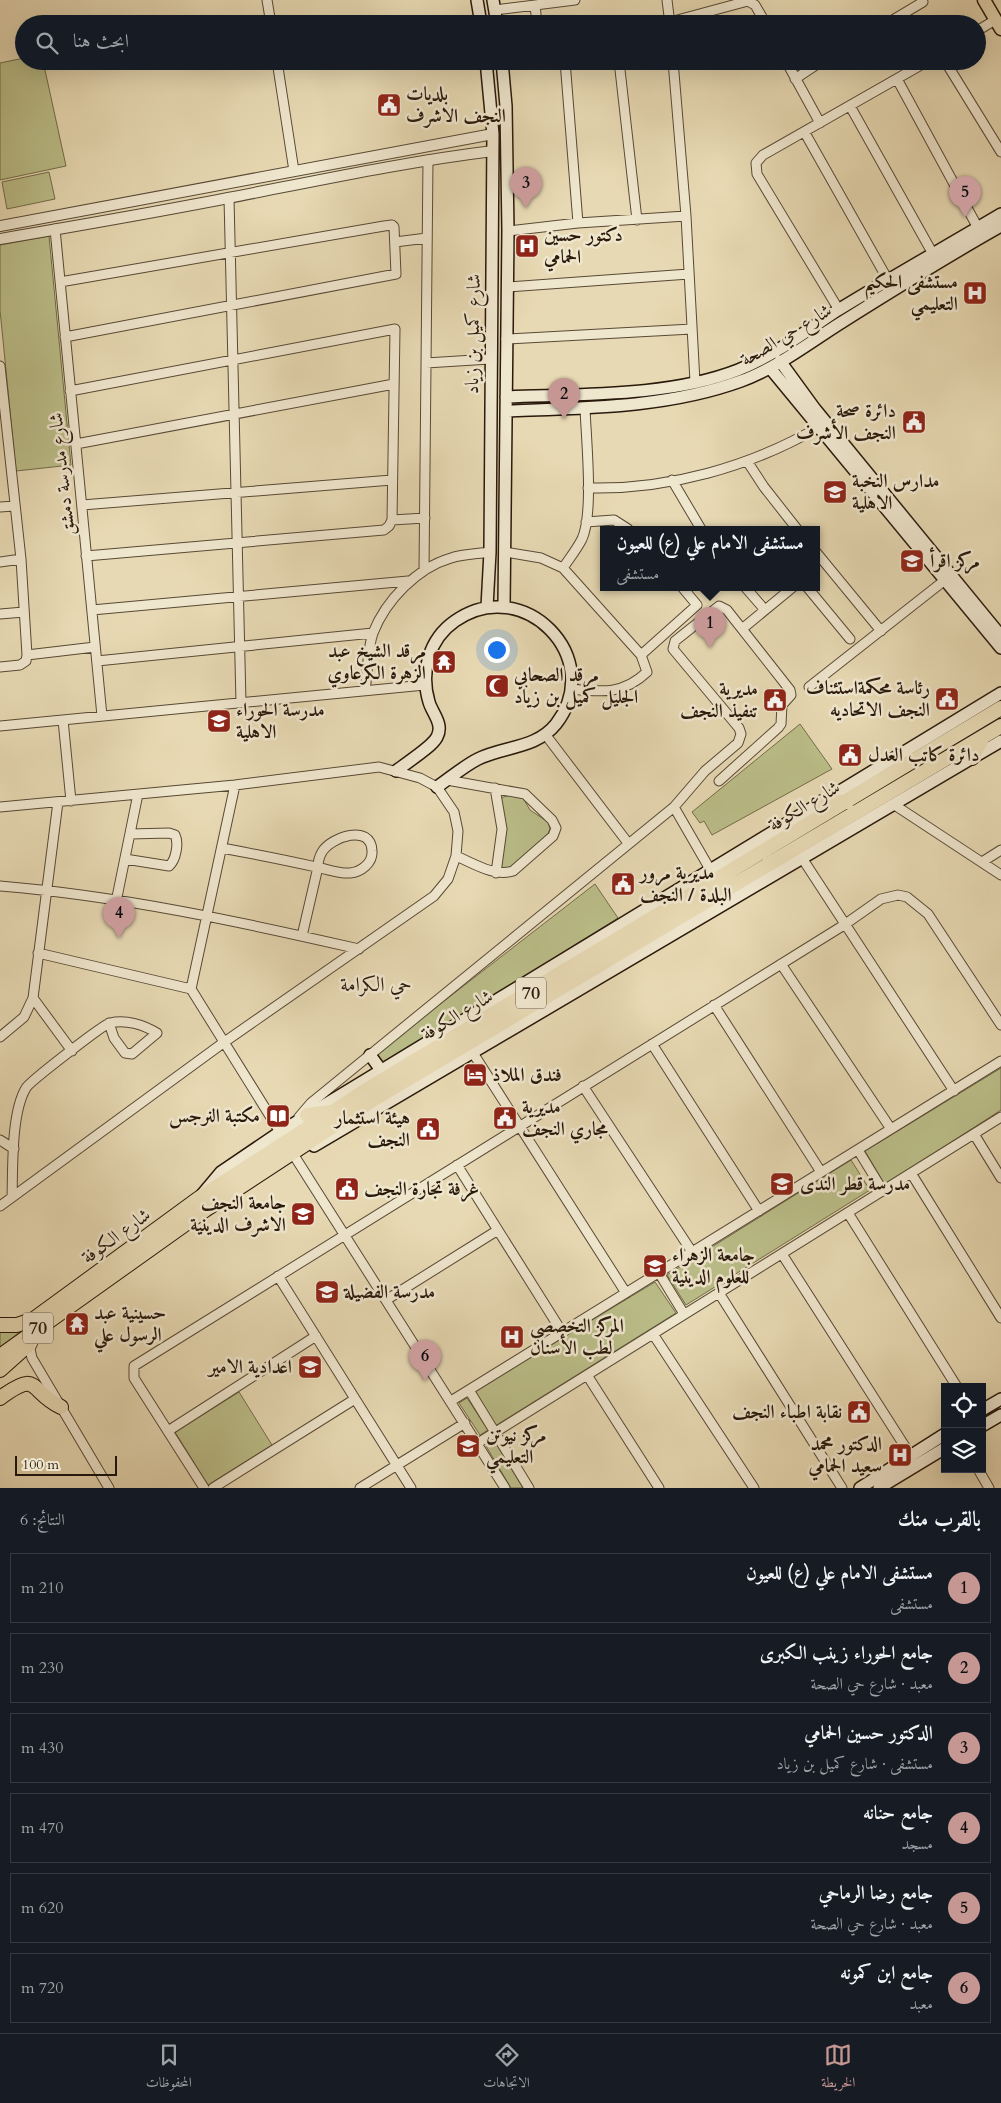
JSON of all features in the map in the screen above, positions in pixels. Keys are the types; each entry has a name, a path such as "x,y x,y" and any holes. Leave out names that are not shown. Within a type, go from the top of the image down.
{"highway":[{"name":"شارع الكوفة","path":"73,1299 202,1204 334,1111 543,998 848,802 1001,708"},
{"name":"شارع الكوفة","path":"202,1204 543,998 1001,726"},
{"path":"972,758 983,737"},
{"path":"822,802 848,802"},
{"path":"824,845 837,823"},
{"path":"543,998 546,970"},
{"path":"376,1098 396,1098"},
{"path":"302,1118 334,1111"},
{"path":"2,1364 36,1338 73,1299"},
{"name":"70","path":"2,1322 23,1324 73,1299"},
{"name":"70","path":"2,1364 73,1299"},
{"path":"0,1398 19,1385 28,1383 36,1387 52,1402 61,1406"}],"main road":[{"path":"477,0 480,15"},
{"path":"984,0 998,24"},
{"name":"شارع كميل بن زياد","path":"487,70 493,134 489,478 490,552 487,607"},
{"name":"شارع كميل بن زياد","path":"504,70 508,287 504,454 504,606"},
{"path":"488,85 503,83"},
{"name":"شارع حي الصحة","path":"921,267 933,254 1001,214"},
{"name":"شارع حي الصحة","path":"506,411 623,405 700,393 742,381 775,364 909,274 1001,226"},
{"name":"شارع حي الصحة","path":"506,397 626,392 695,382 745,366 767,355 888,280 909,274"},
{"path":"775,364 809,408 1001,636"},
{"path":"623,405 619,398 626,392"},
{"path":"604,407 610,402 609,396 605,393"},
{"path":"809,408 819,427 1001,648"},
{"path":"490,452 494,458 504,454"},
{"path":"489,478 498,473 504,480"},
{"path":"396,770 437,738 440,730 438,721 429,704 425,684 426,666 431,649 441,634 454,621 470,612 487,607 504,606 524,611 541,620 555,633 571,669 571,689 566,707 556,724 545,734 523,745 476,760 442,784"},
{"path":"1001,693 280,1132 221,1172 208,1184 202,1204 227,1202 295,1157 472,1053 543,998 802,858 1001,741"},
{"path":"370,1055 381,1070"},
{"path":"986,1408 999,1402"},
{"path":"986,1423 1001,1414"},
{"path":"860,1488 941,1437"},
{"path":"879,1488 895,1484 941,1451"}],"street":[{"path":"267,0 270,15"},
{"path":"494,5 535,5 554,1 575,0"},
{"path":"667,0 669,15"},
{"path":"700,15 748,2 755,5 761,15"},
{"path":"901,15 922,2"},
{"path":"535,5 536,15"},
{"path":"986,28 998,24"},
{"path":"279,70 296,183"},
{"path":"566,70 578,223"},
{"path":"620,70 637,220"},
{"path":"674,70 686,216 695,382"},
{"path":"791,70 820,123"},
{"path":"795,78 808,70"},
{"path":"839,310 756,168 759,158 912,70"},
{"path":"951,70 1001,152"},
{"path":"897,79 978,228"},
{"path":"850,106 933,254"},
{"path":"804,132 888,280"},
{"path":"0,226 493,134"},
{"path":"0,239 229,198 296,183 428,160 493,151"},
{"path":"424,570 428,160"},
{"path":"229,198 241,703"},
{"path":"508,231 578,223 686,216"},
{"path":"60,282 230,251 389,225 394,228 396,274 65,337"},
{"name":"شارع مدرسة دمشق","path":"55,229 102,716"},
{"path":"395,242 427,238"},
{"path":"508,287 689,274"},
{"path":"70,391 395,329 392,520 384,530 86,556"},
{"path":"506,339 692,329"},
{"path":"426,364 490,359"},
{"path":"0,366 21,559 27,655 26,661 20,666 0,667"},
{"path":"76,444 394,384"},
{"path":"563,568 582,538 586,522 588,488 585,408"},
{"path":"588,488 611,489 672,480 747,461 784,446 819,427"},
{"path":"747,461 764,487 796,526"},
{"path":"82,505 392,480"},
{"path":"672,480 699,526"},
{"path":"0,507 14,506"},
{"path":"392,520 425,518"},
{"path":"586,522 614,520 623,526"},
{"path":"365,690 373,633 387,609 408,581 424,570 451,558 490,552"},
{"path":"505,552 541,558 563,568 641,655 646,672 636,683 602,692 571,689"},
{"path":"820,556 881,631"},
{"path":"0,562 21,559"},
{"path":"820,564 824,561"},
{"path":"810,687 945,580"},
{"path":"92,610 239,595 408,581"},
{"path":"641,655 697,605 685,591"},
{"path":"748,591 765,610"},
{"path":"742,629 788,591"},
{"path":"810,591 850,639"},
{"path":"302,1118 311,1104 674,807 705,771 738,743 741,734 739,728 675,654 673,649 674,644 719,606 725,608 742,629 790,690 791,695 782,705 782,720 778,728 719,782"},
{"path":"0,614 24,612"},
{"path":"97,661 373,633"},
{"path":"27,655 95,647"},
{"path":"0,726 425,684"},
{"path":"63,720 71,801"},
{"path":"545,734 628,843"},
{"path":"0,807 235,785 379,767 396,770 442,784 495,788 525,794 552,820 556,828 553,836 513,871 496,873 456,856"},
{"path":"0,1206 223,1043 434,896 448,879 456,856 458,830 454,812 442,784"},
{"path":"235,785 191,989 280,1132"},
{"path":"495,788 502,829 496,873"},
{"path":"116,902 138,794"},
{"path":"0,1037 24,1017 33,998 45,890 58,802"},
{"path":"893,804 1001,875"},
{"path":"674,807 711,870"},
{"path":"124,859 169,866 173,863 178,840 175,835 169,833 130,834"},
{"path":"222,848 318,867 343,873 356,872 369,862 372,857 371,846 357,835 341,837 325,848 318,867 302,936"},
{"path":"982,862 1001,850"},
{"path":"802,858 844,925 954,1090"},
{"path":"0,886 45,890 207,917 302,936 359,950"},
{"path":"204,1488 134,1378 134,1366 844,925 881,899 898,895 908,897 928,914 1001,1024"},
{"path":"38,953 191,989"},
{"path":"780,964 891,1129"},
{"path":"33,998 72,1051"},
{"path":"714,1005 821,1172"},
{"path":"12,1197 14,1149 20,1105 26,1086 109,1023 129,1022 146,1026 157,1033 132,1054 125,1053 114,1038 109,1023"},
{"path":"652,1044 759,1211"},
{"path":"472,1053 626,1293"},
{"path":"450,1401 1001,1061"},
{"path":"583,1086 692,1252"},
{"path":"478,1443 1001,1117"},
{"path":"974,1134 1001,1178"},
{"path":"0,1140 14,1149"},
{"path":"858,1150 883,1191"},
{"path":"295,1157 505,1488"},
{"path":"457,1165 562,1332"},
{"path":"911,1173 1001,1318"},
{"path":"848,1212 955,1383"},
{"path":"386,1300 498,1230"},
{"path":"782,1254 911,1456"},
{"path":"658,1273 684,1314"},
{"path":"278,1276 411,1488"},
{"path":"719,1293 842,1488"},
{"path":"653,1334 754,1488"},
{"path":"168,1431 316,1336"},
{"path":"36,1338 30,1349 32,1358 108,1488"},
{"path":"587,1375 659,1488"},
{"path":"469,1390 529,1488"},
{"path":"213,1488 355,1399"},
{"path":"360,1488 465,1423"},
{"path":"980,1473 989,1488"}],"green space":[{"path":"15,60 15,70 45,70 66,166 0,180 0,63"},
{"path":"49,172 55,199 7,209 2,182"},
{"path":"49,236 71,465 16,471 0,310 0,245"},
{"path":"800,724 832,769 712,835 704,821 700,823 692,812"},
{"path":"511,795 523,798 530,810 548,822 550,829 547,836 511,869 501,867 505,827 500,798"},
{"path":"595,884 618,918 383,1064 377,1053"},
{"path":"1001,1068 1001,1110 885,1185 865,1151"},
{"path":"851,1160 870,1190 686,1305 667,1275"},
{"path":"655,1282 676,1313 495,1426 473,1392"},
{"path":"24,1329 0,1347 0,1331"},
{"path":"239,1392 272,1445 208,1485 175,1432"},
{"path":"467,1398 488,1430 480,1435 459,1403"},
{"path":"495,1441 523,1488 511,1488 486,1446"}],"place":[{"name":"بلديات النجف الاشرف","path":"389,105"},
{"name":"الدكتور حسين الحمامي","path":"526,208"},
{"name":"جامع رضا الرماحي","path":"965,217"},
{"name":"دكتور حسين الحمامي","path":"527,246"},
{"name":"مستشفى الحكيم التعليمي","path":"975,293"},
{"name":"جامع الحوراء زينب الكبرى","path":"564,419"},
{"name":"دائرة صحة النجف الأشرف","path":"914,422"},
{"name":"مدارس النخبة الاهلية","path":"835,492"},
{"name":"مركز اقرأ","path":"912,561"},
{"name":"مستشفى الامام علي (ع) للعيون","path":"710,648"},
{"name":"مرقد الشيخ عبد الزهرة الكرعاوي","path":"444,662"},
{"name":"مرقد الصحابي الجليل كميل بن زياد","path":"497,686"},
{"name":"رئاسة محكمةاستئناف النجف الاتحاديه","path":"947,699"},
{"name":"مديرية تنفيذ النجف","path":"775,700"},
{"name":"مدرسة الحوراء الاهلية","path":"219,721"},
{"name":"دائرة كاتب العدل","path":"850,755"},
{"name":"مديرية مرور البلدة / النجف","path":"623,884"},
{"name":"جامع حنانه","path":"119,938"},
{"name":"فندق الملاذ","path":"475,1075"},
{"name":"مكتبة النرجس","path":"278,1116"},
{"name":"مديرية مجاري النجف","path":"505,1118"},
{"name":"هيئة استثمار النجف","path":"428,1129"},
{"name":"مدرسة قطر الندى","path":"782,1184"},
{"name":"غرفة تجارة النجف","path":"347,1189"},
{"name":"جامعة النجف الاشرف الدينية","path":"303,1214"},
{"name":"جامعة الزهراء للعلوم الدينية","path":"655,1266"},
{"name":"مدرسة الفضيلة","path":"327,1292"},
{"name":"حسينية عبد الرسول علي","path":"77,1324"},
{"name":"المركز التخصصي لطب الأسنان","path":"512,1337"},
{"name":"اعدادية الامير","path":"310,1367"},
{"name":"جامع ابن كمونه","path":"425,1381"},
{"name":"نقابة اطباء النجف","path":"859,1412"},
{"name":"مركز نيوتن التعليمي","path":"468,1446"},
{"name":"الدكتور محمد سعيد الحمامي","path":"900,1455"}],"district":[{"name":"حي الكرامة","path":"376,984"}]}
